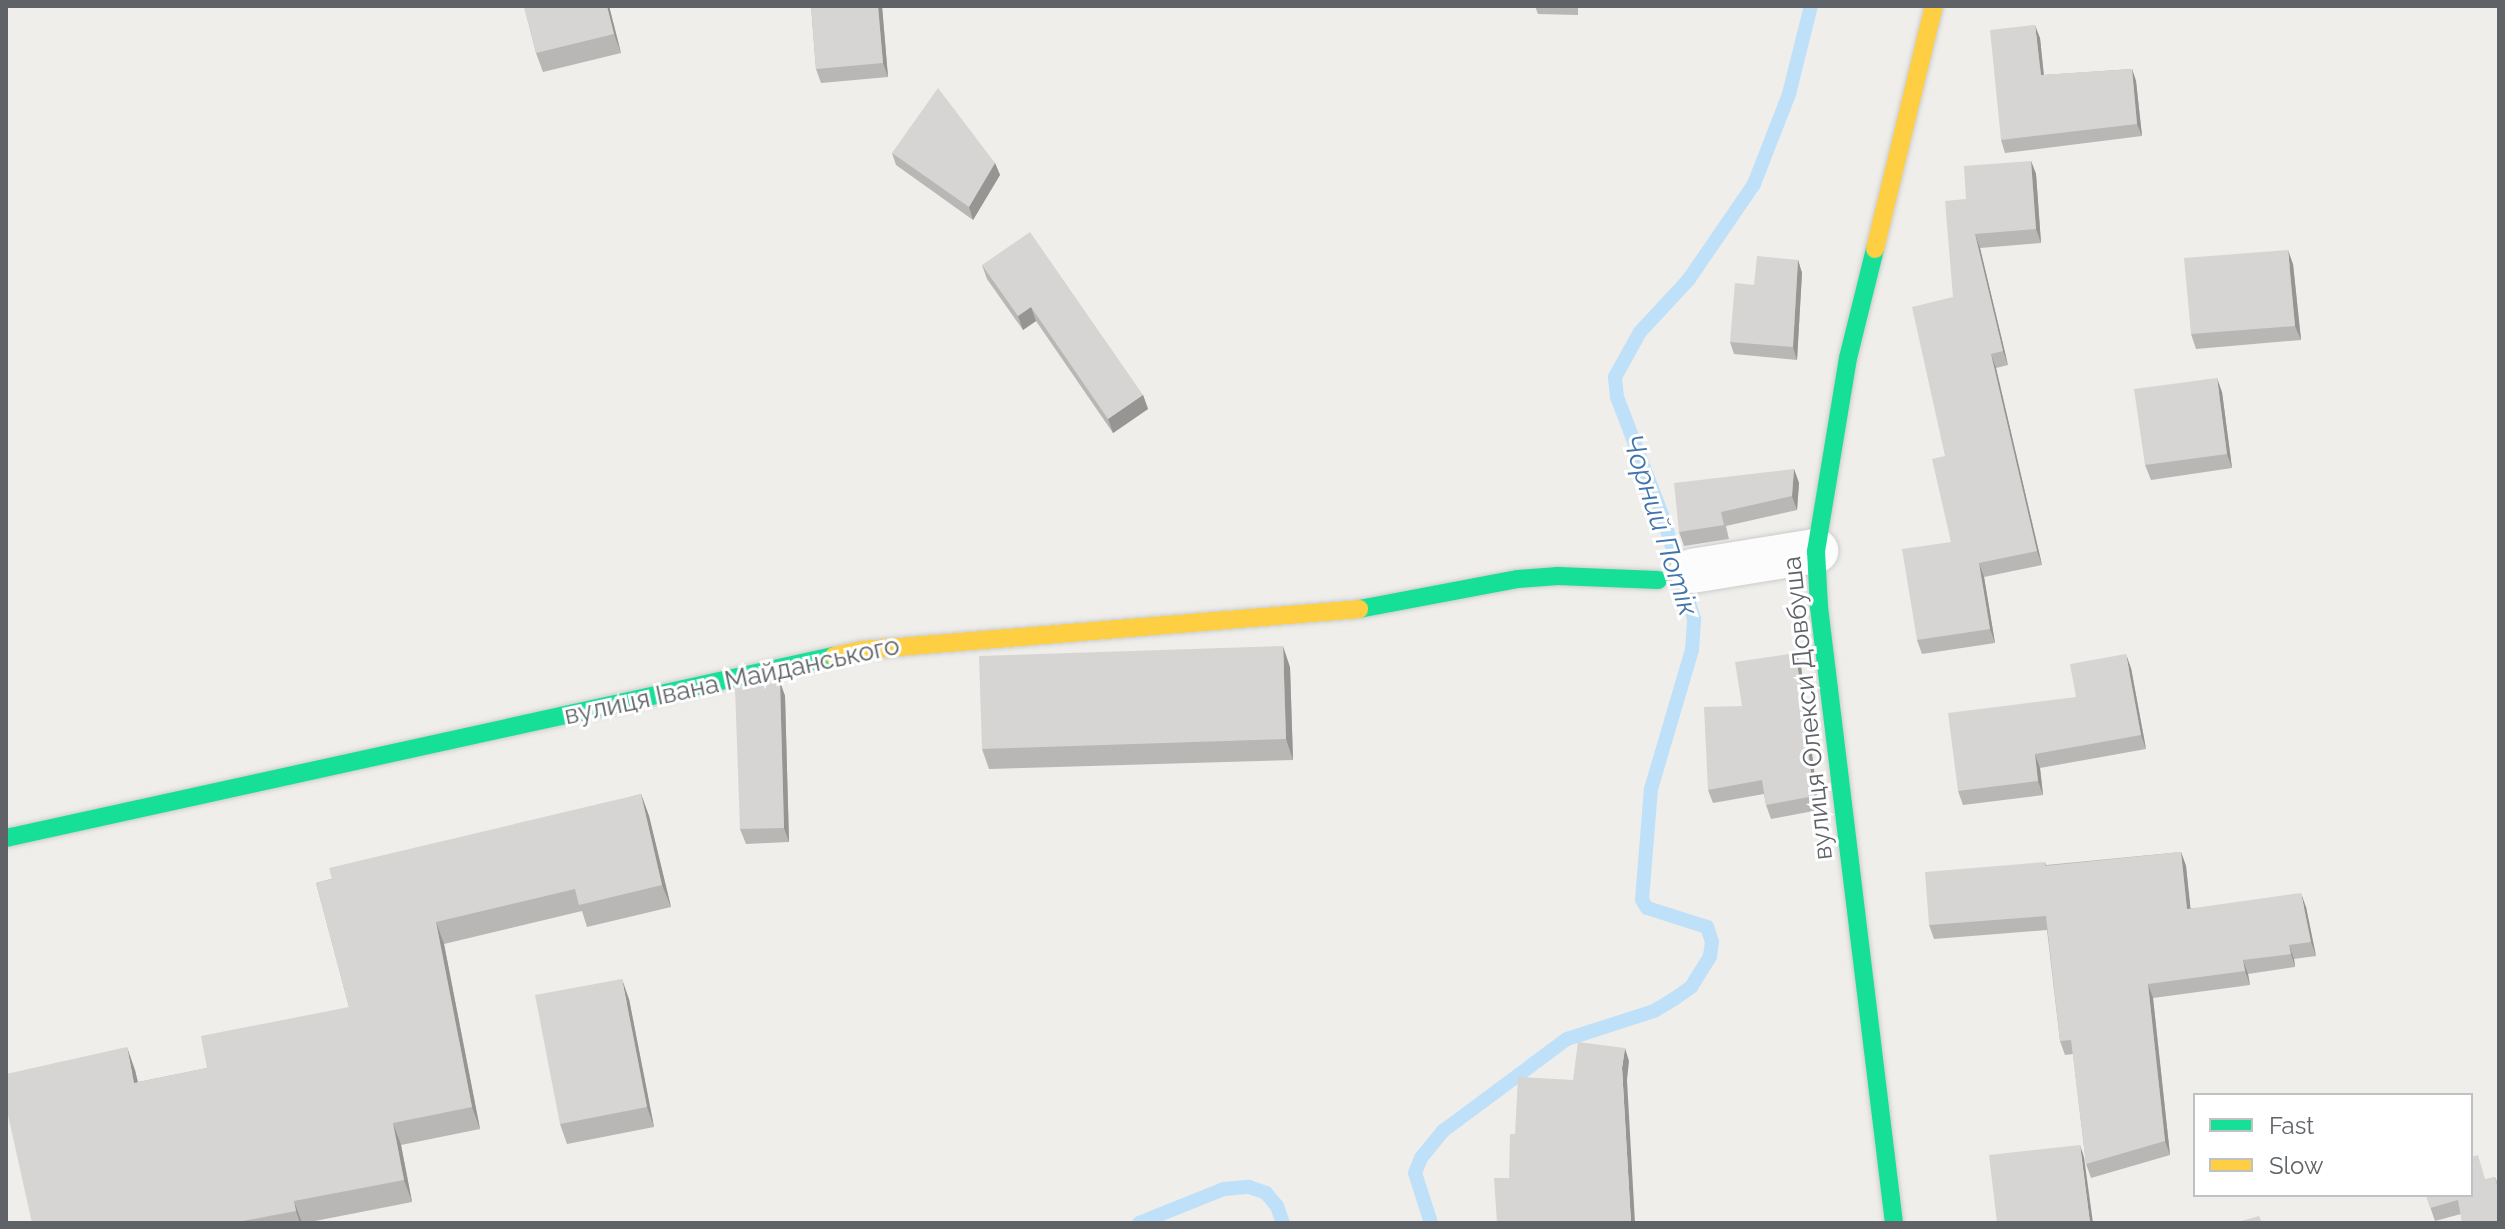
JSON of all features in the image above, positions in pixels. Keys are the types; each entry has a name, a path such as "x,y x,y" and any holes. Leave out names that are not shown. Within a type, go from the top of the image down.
{"street":[{"name":"вулиця Олекси Довбуша","path":"1894,1223 1819,607 1816,551 1848,358 1934,6"},
{"name":"вулиця Івана Майданського","path":"6,838 862,650 1366,608 1518,579 1675,575 1816,551"}],"building":[{"path":"524,6 607,6 614,34 536,53"},
{"path":"811,6 878,6 883,63 816,69"},
{"path":"2035,25 2041,75 2132,69 2137,124 2001,140 1990,30"},
{"path":"938,88 995,163 969,207 892,153"},
{"path":"2031,161 2036,229 1975,234 2003,351 1991,354 2037,551 1979,563 1990,629 1917,640 1902,549 1951,542 1932,459 1945,456 1912,307 1953,297 1945,201 1966,199 1964,166"},
{"path":"1030,232 1143,395 1108,419 1031,307 1018,316 982,265"},
{"path":"2288,250 2295,326 2191,334 2184,258"},
{"path":"1757,256 1798,260 1793,347 1730,342 1735,283 1754,285"},
{"path":"2217,378 2227,454 2145,465 2134,389"},
{"path":"1794,469 1792,496 1721,512 1724,525 1679,532 1674,483"},
{"path":"1283,646 1286,739 982,749 979,656"},
{"path":"1796,653 1814,796 1766,805 1762,780 1708,790 1704,707 1742,706 1735,662"},
{"path":"2126,654 2141,735 2035,754 2038,781 1958,791 1948,713 2076,697 2070,664"},
{"path":"780,682 784,828 740,829 735,688"},
{"path":"641,794 662,885 579,905 575,889 436,922 472,1107 393,1123 404,1180 294,1201 296,1211 232,1223 32,1223 6,1106 6,1074 127,1047 134,1083 207,1068 201,1036 349,1007 316,883 332,879 329,868"},
{"path":"2181,852 2187,909 2301,893 2311,942 2289,945 2291,954 2243,960 2245,971 2148,984 2165,1141 2086,1164 2071,1040 2060,1041 2046,916 1929,925 1925,872 2045,862 2045,866"},
{"path":"622,979 647,1107 560,1124 535,995"},
{"path":"1578,1042 1625,1048 1622,1068 1631,1223 1497,1223 1494,1178 1509,1178 1510,1134 1515,1134 1518,1077 1573,1080"},
{"path":"2080,1145 2090,1223 1997,1223 1989,1155"},
{"path":"2478,1155 2485,1179 2495,1177 2499,1193 2499,1223 2462,1223 2458,1200 2430,1208 2427,1197 2473,1197 2473,1156"},
{"path":"2259,1216 2262,1223 2234,1223"}],"waterway":[{"name":"Чорний Потік","path":"1431,1223 1415,1173 1421,1158 1443,1131 1567,1039 1654,1011 1674,999 1691,987 1710,956 1712,942 1707,927 1647,908 1642,900 1651,789 1692,650 1694,619 1664,520 1617,397 1615,377 1640,332 1689,279 1754,184 1789,94 1811,6"},
{"name":"Чорний Потік","path":"1139,1223 1224,1189 1249,1187 1266,1193 1277,1206 1283,1223"}],"traffic: fast":[{"path":"1875,249 1848,358 1816,551 1819,607 1894,1223"},
{"path":"1359,609 1518,579 1558,576 1658,580"},
{"path":"6,838 834,656"}],"traffic: slow":[{"path":"1875,249 1934,6"},
{"path":"834,656 862,650 1359,609"}]}
